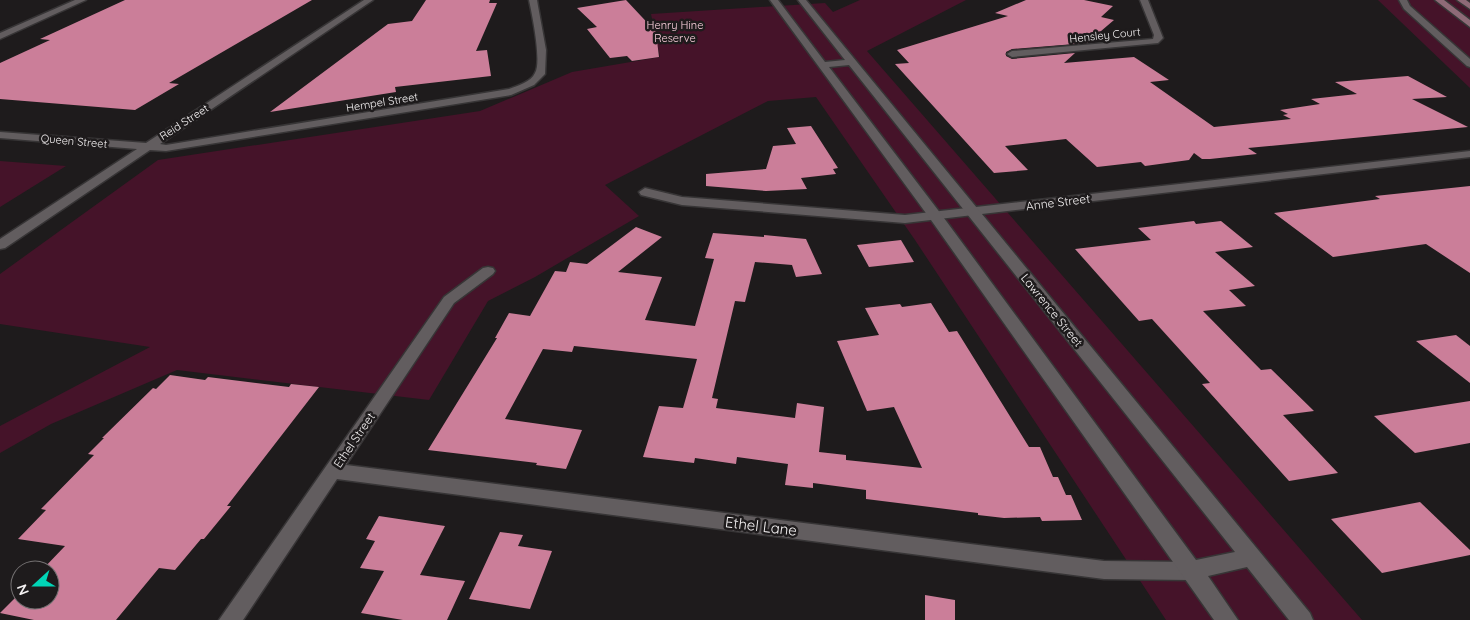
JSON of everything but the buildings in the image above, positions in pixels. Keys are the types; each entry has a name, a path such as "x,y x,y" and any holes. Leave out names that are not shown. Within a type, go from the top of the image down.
{"main road":[{"path":"1439,0 1470,24"},
{"path":"1461,0 1470,7"}],"street":[{"path":"0,36 82,0"},
{"name":"Reid Street","path":"0,245 369,0"},
{"name":"Hempel Street","path":"147,147 185,146 496,96 520,88 536,78 542,68 533,0"},
{"path":"774,0 936,217 1227,620"},
{"name":"Lawrence Street","path":"802,0 1302,620"},
{"name":"Hensley Court","path":"1012,54 1155,41 1158,35 1144,0"},
{"path":"1403,0 1407,7 1470,64"},
{"path":"822,65 852,62"},
{"name":"Queen Street","path":"0,135 147,147"},
{"name":"Anne Street","path":"645,192 682,201 755,208 895,218 936,217 1470,154"},
{"name":"Ethel Street","path":"230,620 449,300 488,271"},
{"name":"Ethel Lane","path":"333,471 1104,570 1190,571 1251,557"}],"green space":[{"name":"Henry Hine Reserve","path":"860,0 966,0 867,51 1362,620 1166,620 915,240 816,97 768,101 605,185 639,216 535,277 488,301 429,400 177,370 51,424 0,453 0,426 150,347 0,324 0,274 158,160 480,111 572,72 660,57 651,14 825,3 833,12"},
{"path":"1378,0 1470,0 1470,88"},
{"path":"0,161 66,166 0,207"}]}
